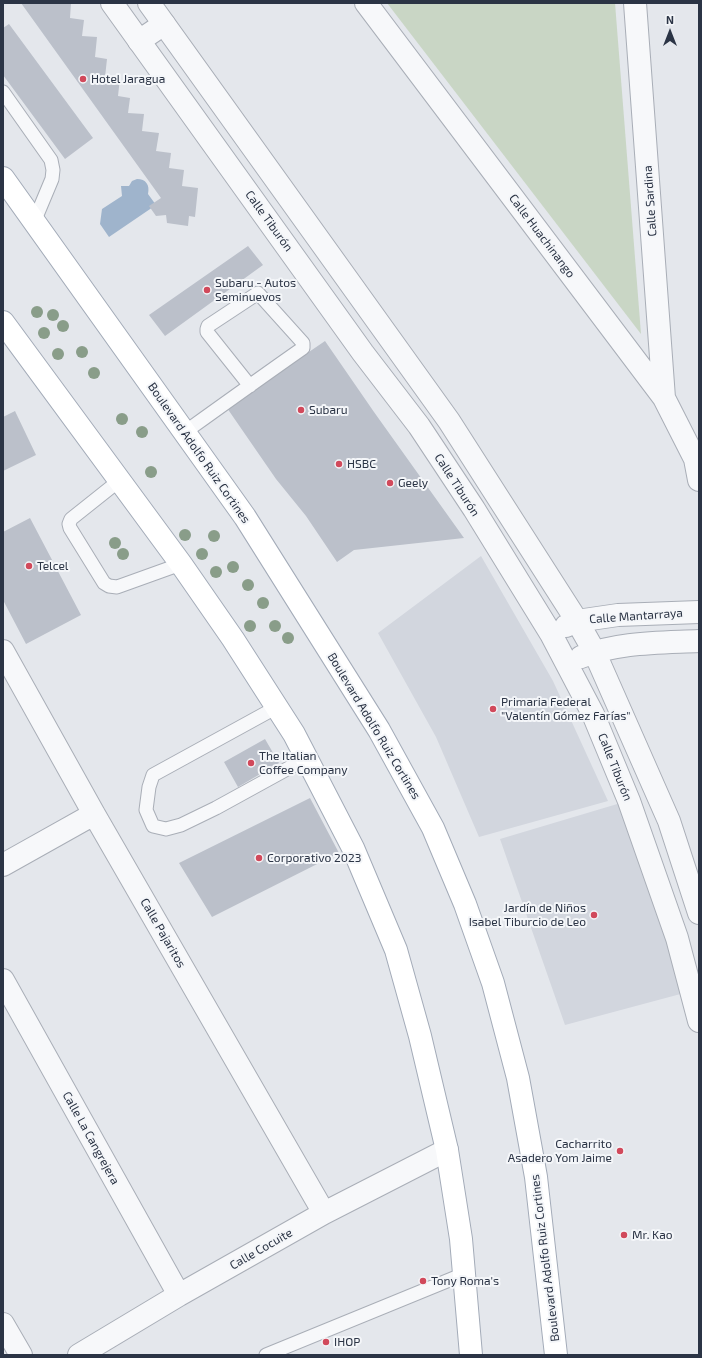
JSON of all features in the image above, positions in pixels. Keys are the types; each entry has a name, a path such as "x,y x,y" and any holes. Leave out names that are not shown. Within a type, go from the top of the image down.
{"main road":[{"name":"Boulevard Adolfo Ruiz Cortines","path":"3,178 245,517 379,730 433,828 465,904 492,983 518,1078 536,1177 556,1355"},
{"path":"3,322 10,342 120,480 234,639 294,734 353,848 396,950 420,1036 447,1150 461,1239 471,1355"}],"street":[{"name":"Calle Tiburón","path":"112,3 363,353 419,426 474,509 551,634 593,714 629,801 677,938 699,1022"},
{"path":"149,3 449,421 577,620 594,651 669,821 699,913"},
{"name":"Calle Huachinango","path":"366,3 664,398 694,459 699,480"},
{"name":"Calle Sardina","path":"635,3 664,398"},
{"path":"140,41 164,24"},
{"name":"Calle Mantarraya","path":"551,634 577,620 618,615 699,612"},
{"path":"566,663 594,651 635,645 699,641"},
{"name":"Calle Pajaritos","path":"3,651 94,814 324,1213"},
{"path":"3,865 94,814"},
{"name":"Calle La Cangrejera","path":"3,980 179,1295"},
{"name":"Calle Cocuite","path":"78,1355 179,1295 324,1213 447,1150"},
{"path":"3,1324 21,1355"}],"lane":[{"path":"3,92 51,160 53,170 52,179 34,222"},
{"path":"185,432 250,386 303,348 303,342 258,293 208,326 207,329 207,332 250,386"},
{"path":"120,480 71,518 69,524 104,583 117,587 181,564"},
{"path":"277,707 153,775 149,787 146,810 153,826 166,829 180,825 216,808 307,758"},
{"path":"266,1355 464,1274"}],"shaded area":[{"name":"Primaria Federal \"Valentín Gómez Farías\"","path":"481,556 553,681 608,801 479,837 436,737 378,633"},
{"name":"Jardín de Niños Isabel Tiburcio de Leo","path":"624,802 688,992 565,1025 500,839"}],"green space":[{"path":"387,3 615,3 641,334"}],"water":[{"path":"137,179 143,180 147,183 148,194 156,205 109,237 100,224 102,209 122,196 121,186 129,186 132,181"}],"building":[{"path":"21,3 71,3 70,18 84,20 82,36 97,37 95,57 107,59 105,77 120,78 118,96 130,98 128,113 144,114 142,131 159,133 156,151 171,153 169,168 184,170 182,186 198,188 195,217 189,216 188,226 167,223 166,215 156,216 149,206 161,198"},
{"path":"9,24 93,138 65,159 3,75 3,28"},
{"name":"Subaru - Autos Seminuevos","path":"248,246 263,265 165,336 149,315"},
{"path":"325,341 464,538 354,550 337,562 306,516 276,479 227,408"},
{"path":"15,411 36,455 3,471 3,417"},
{"name":"Telcel","path":"30,518 81,615 26,644 3,600 3,532"},
{"name":"The Italian Coffee Company","path":"265,739 279,763 238,787 224,762"},
{"name":"Corporativo 2023","path":"310,798 339,853 212,917 179,863"}],"place":[{"name":"Hotel Jaragua","path":"83,79"},
{"name":"Subaru - Autos Seminuevos","path":"207,290"},
{"name":"Subaru","path":"301,410"},
{"name":"HSBC","path":"339,464"},
{"name":"Geely","path":"390,483"},
{"name":"Telcel","path":"29,566"},
{"name":"Primaria Federal \"Valentín Gómez Farías\"","path":"493,709"},
{"name":"The Italian Coffee Company","path":"251,763"},
{"name":"Corporativo 2023","path":"259,858"},
{"name":"Jardín de Niños Isabel Tiburcio de Leo","path":"594,915"},
{"name":"Cacharrito Asadero Yom Jaime","path":"620,1151"},
{"name":"Mr. Kao","path":"624,1235"},
{"name":"Tony Roma's","path":"423,1281"},
{"name":"IHOP","path":"326,1342"}]}
